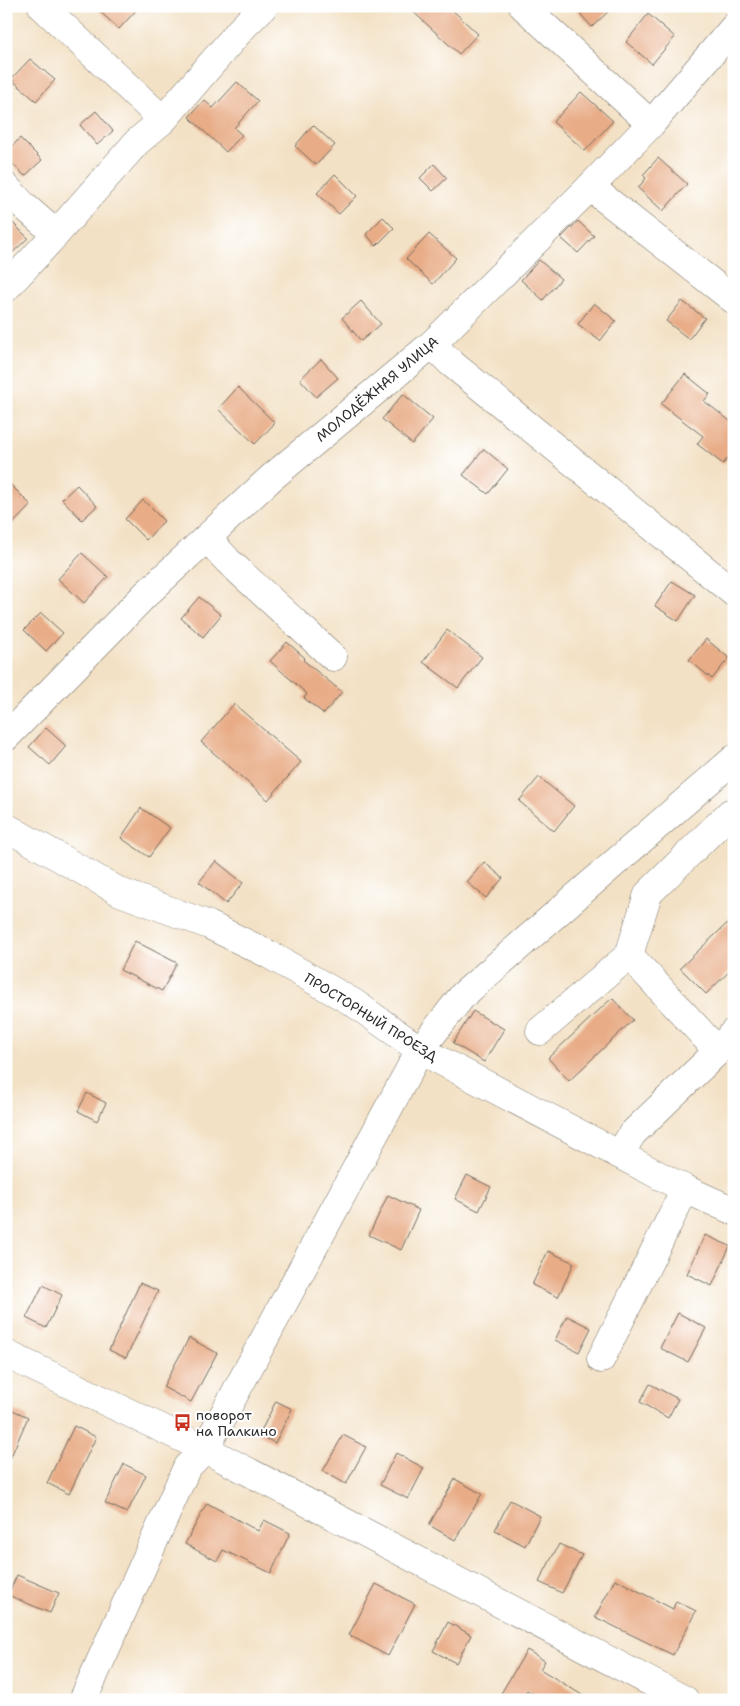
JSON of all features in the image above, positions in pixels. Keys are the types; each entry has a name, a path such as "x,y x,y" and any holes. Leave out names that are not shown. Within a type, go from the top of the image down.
{"street":[{"path":"42,6 164,120"},
{"path":"6,288 137,142 164,120 264,6"},
{"path":"523,6 651,124"},
{"name":"МОЛОДЁЖНАЯ УЛИЦА","path":"6,737 145,595 271,478 432,344 651,124 734,27"},
{"path":"6,187 24,206 56,234"},
{"path":"590,187 734,300"},
{"path":"432,344 451,363 734,593"},
{"path":"206,538 228,561 333,657"},
{"path":"83,1700 187,1467 205,1449 420,1050 463,995 734,759"},
{"path":"687,801 732,814"},
{"path":"540,1031 629,955 648,894 732,814"},
{"name":"ПРОСТОРНЫЙ ПРОЕЗД","path":"6,827 120,892 209,925 268,954 354,1003 420,1050 685,1189 734,1211"},
{"path":"620,1154 632,1134 726,1042 629,955"},
{"path":"601,1359 685,1189"},
{"path":"6,1354 205,1449 685,1700"}],"building":[{"path":"94,6 140,6 119,29"},
{"path":"407,6 448,6 478,34 459,54"},
{"path":"573,6 614,6 592,27"},
{"path":"648,14 675,37 652,64 626,42"},
{"path":"30,59 55,80 36,101 11,79"},
{"path":"237,82 258,101 234,128 242,135 226,152 189,117 204,100 213,108"},
{"path":"581,92 613,121 585,151 553,122"},
{"path":"96,111 113,131 97,145 80,125"},
{"path":"313,125 335,145 316,165 295,146"},
{"path":"20,138 42,160 25,176 6,158 6,153"},
{"path":"658,158 687,184 663,211 638,188 646,178 643,175"},
{"path":"434,164 447,178 433,191 420,178"},
{"path":"335,174 357,196 339,214 317,193"},
{"path":"6,216 28,238 6,259"},
{"path":"383,217 394,228 376,246 366,234"},
{"path":"578,221 594,236 578,253 561,238"},
{"path":"429,234 456,258 433,284 406,259"},
{"path":"539,260 561,279 543,300 521,280"},
{"path":"361,301 381,324 361,341 342,318"},
{"path":"682,301 705,318 689,339 666,321"},
{"path":"594,303 616,321 600,341 578,324"},
{"path":"321,359 338,378 316,397 300,379"},
{"path":"685,374 710,394 704,401 734,424 734,450 723,464 697,444 703,436 661,404"},
{"path":"238,387 275,423 255,444 218,409"},
{"path":"403,394 433,419 412,444 382,419"},
{"path":"484,449 508,469 488,494 463,475"},
{"path":"6,480 31,505 6,531"},
{"path":"77,485 97,506 82,520 62,499"},
{"path":"143,500 164,521 146,540 125,519"},
{"path":"82,553 108,577 84,603 58,579"},
{"path":"672,581 695,595 678,621 655,606"},
{"path":"199,597 221,615 203,637 181,618"},
{"path":"41,613 63,633 46,651 24,630"},
{"path":"447,630 482,657 458,688 423,662"},
{"path":"706,639 729,658 712,679 689,660"},
{"path":"287,642 305,658 303,660 342,692 324,714 304,698 307,694 270,661"},
{"path":"234,704 301,762 268,800 201,742"},
{"path":"46,728 66,746 50,765 29,747"},
{"path":"539,777 574,806 554,831 519,801"},
{"path":"141,808 170,828 149,857 121,838"},
{"path":"216,861 243,883 226,904 199,882"},
{"path":"484,862 503,878 486,898 467,882"},
{"path":"734,917 734,967 706,994 680,968"},
{"path":"135,941 177,963 162,991 120,970"},
{"path":"612,998 633,1020 569,1081 548,1058"},
{"path":"473,1011 504,1029 484,1062 453,1043"},
{"path":"87,1093 106,1103 97,1121 78,1111"},
{"path":"467,1175 491,1187 479,1211 455,1199"},
{"path":"388,1195 419,1210 401,1250 369,1235"},
{"path":"705,1235 730,1246 712,1286 687,1274"},
{"path":"548,1251 574,1263 558,1297 532,1285"},
{"path":"140,1283 158,1291 126,1358 109,1350"},
{"path":"43,1285 62,1295 46,1328 26,1318"},
{"path":"678,1313 706,1328 688,1362 660,1348"},
{"path":"567,1316 591,1328 579,1352 555,1340"},
{"path":"189,1338 217,1353 191,1402 163,1387"},
{"path":"650,1384 678,1399 668,1418 640,1402"},
{"path":"276,1401 292,1409 275,1443 259,1435"},
{"path":"6,1407 28,1417 6,1468"},
{"path":"74,1426 96,1437 69,1494 47,1483"},
{"path":"343,1435 366,1447 346,1484 323,1471"},
{"path":"396,1453 424,1468 408,1499 380,1485"},
{"path":"124,1464 146,1475 127,1513 105,1503"},
{"path":"455,1479 482,1494 455,1540 429,1525"},
{"path":"510,1500 540,1516 525,1546 495,1530"},
{"path":"207,1503 258,1531 264,1520 290,1533 271,1573 223,1550 217,1561 185,1544"},
{"path":"559,1544 582,1555 562,1593 539,1582"},
{"path":"17,1575 59,1593 50,1613 8,1595"},
{"path":"615,1579 673,1609 676,1601 696,1611 673,1655 595,1617"},
{"path":"376,1584 415,1604 388,1656 349,1635"},
{"path":"448,1622 471,1635 456,1663 433,1651"},
{"path":"527,1650 545,1661 540,1669 590,1700 543,1700 527,1690 521,1700 497,1700"}],"place":[{"name":"поворот на Палкино","path":"182,1423"}]}
